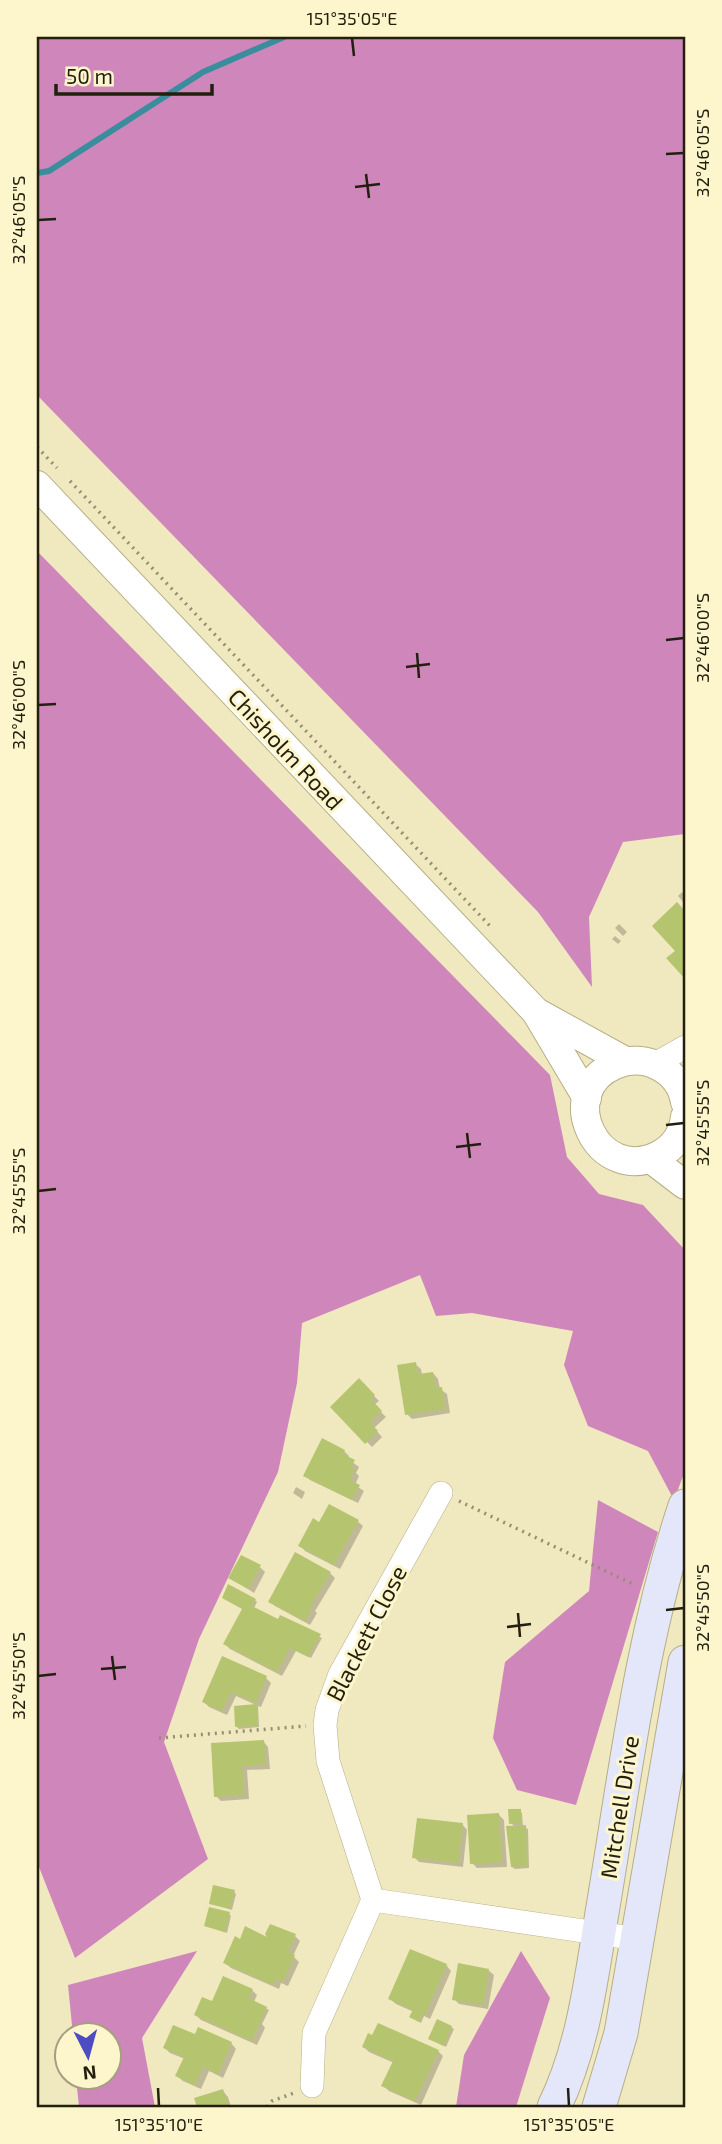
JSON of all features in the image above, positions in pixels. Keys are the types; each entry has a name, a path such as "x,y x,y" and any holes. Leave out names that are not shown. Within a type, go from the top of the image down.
{"main road":[{"name":"Mitchell Drive","path":"554,2107 563,2089 582,2030 644,1659 685,1506"},
{"name":"Mitchell Drive","path":"599,2107 621,2033 685,1662"}],"street":[{"name":"Chisholm Road","path":"37,485 536,1012 587,1098"},
{"name":"Chisholm Road","path":"536,1012 625,1061"},
{"path":"655,1064 685,1047"},
{"path":"684,1089 670,1073 655,1064 640,1060 625,1061 612,1066 592,1085 587,1098 587,1124 601,1147 611,1155 638,1161 651,1159 677,1140 685,1117"},
{"path":"651,1159 685,1185"},
{"name":"Blackett Close","path":"373,1900 328,1761 325,1724 327,1710 340,1674 441,1493"},
{"path":"312,2086 314,2034 373,1900 638,1939"}],"path":[{"path":"441,1493 636,1586"},
{"path":"159,1738 325,1724"},
{"path":"267,2107 272,2101 312,2086"}],"shaded area":[{"path":"37,37 685,37 685,834 623,842 589,917 592,987 538,912 37,395"},
{"path":"37,551 550,1075 567,1157 599,1194 643,1205 685,1250 685,1471 674,1500 648,1451 588,1426 564,1365 573,1331 472,1313 436,1316 420,1275 302,1323 297,1383 278,1472 199,1639 164,1742 208,1859 75,1958 37,1862"},
{"path":"598,1500 658,1532 576,1805 517,1790 493,1738 505,1662 589,1591"},
{"path":"197,1951 142,2038 155,2107 79,2107 77,2092 122,2092 122,2022 72,2022 68,1985"},
{"path":"521,1951 550,1998 516,2107 456,2107 464,2055"}],"building":[{"path":"677,902 685,911 685,979 666,958 675,951 652,926"},
{"path":"416,1362 418,1374 433,1372 436,1388 442,1387 445,1409 405,1415 397,1365"},
{"path":"359,1378 375,1395 371,1399 382,1411 370,1422 378,1431 365,1444 330,1407"},
{"path":"322,1438 345,1450 343,1454 355,1460 351,1467 355,1469 350,1480 360,1485 352,1500 303,1476"},
{"path":"329,1504 359,1520 334,1565 298,1546 313,1518 319,1522"},
{"path":"295,1552 331,1572 311,1605 313,1606 305,1621 268,1602"},
{"path":"241,1555 261,1565 248,1589 228,1578"},
{"path":"228,1584 256,1599 252,1606 278,1619 280,1615 321,1634 308,1657 290,1648 277,1672 223,1644 242,1609 222,1598"},
{"path":"222,1656 267,1676 256,1703 231,1692 222,1711 202,1702"},
{"path":"257,1704 258,1726 235,1727 234,1706"},
{"path":"264,1740 266,1764 242,1766 244,1795 214,1797 211,1743"},
{"path":"508,1809 521,1809 521,1823 509,1824"},
{"path":"499,1813 502,1862 470,1864 467,1815"},
{"path":"417,1818 463,1823 458,1863 412,1858"},
{"path":"526,1825 527,1866 511,1867 506,1826"},
{"path":"213,1885 235,1890 230,1909 209,1904"},
{"path":"209,1907 230,1912 225,1932 204,1926"},
{"path":"270,1924 296,1934 288,1952 295,1955 283,1982 276,1979 273,1985 223,1963 235,1936 240,1939 245,1926 267,1937 265,1934"},
{"path":"410,1949 447,1964 425,2015 422,2014 419,2022 409,2017 413,2010 388,1999"},
{"path":"458,1963 489,1969 483,2005 452,2000"},
{"path":"223,1976 253,1989 248,1998 267,2007 252,2041 194,2015 202,1997 212,2001"},
{"path":"437,2019 452,2026 444,2046 428,2039"},
{"path":"378,2023 439,2050 415,2101 381,2086 393,2061 362,2047 368,2033 372,2035"},
{"path":"173,2025 195,2034 198,2027 232,2042 218,2074 203,2067 195,2085 175,2076 184,2057 163,2048"},
{"path":"223,2089 229,2107 197,2107 194,2098"}],"waterway":[{"path":"37,173 49,171 203,72 284,37"}]}
